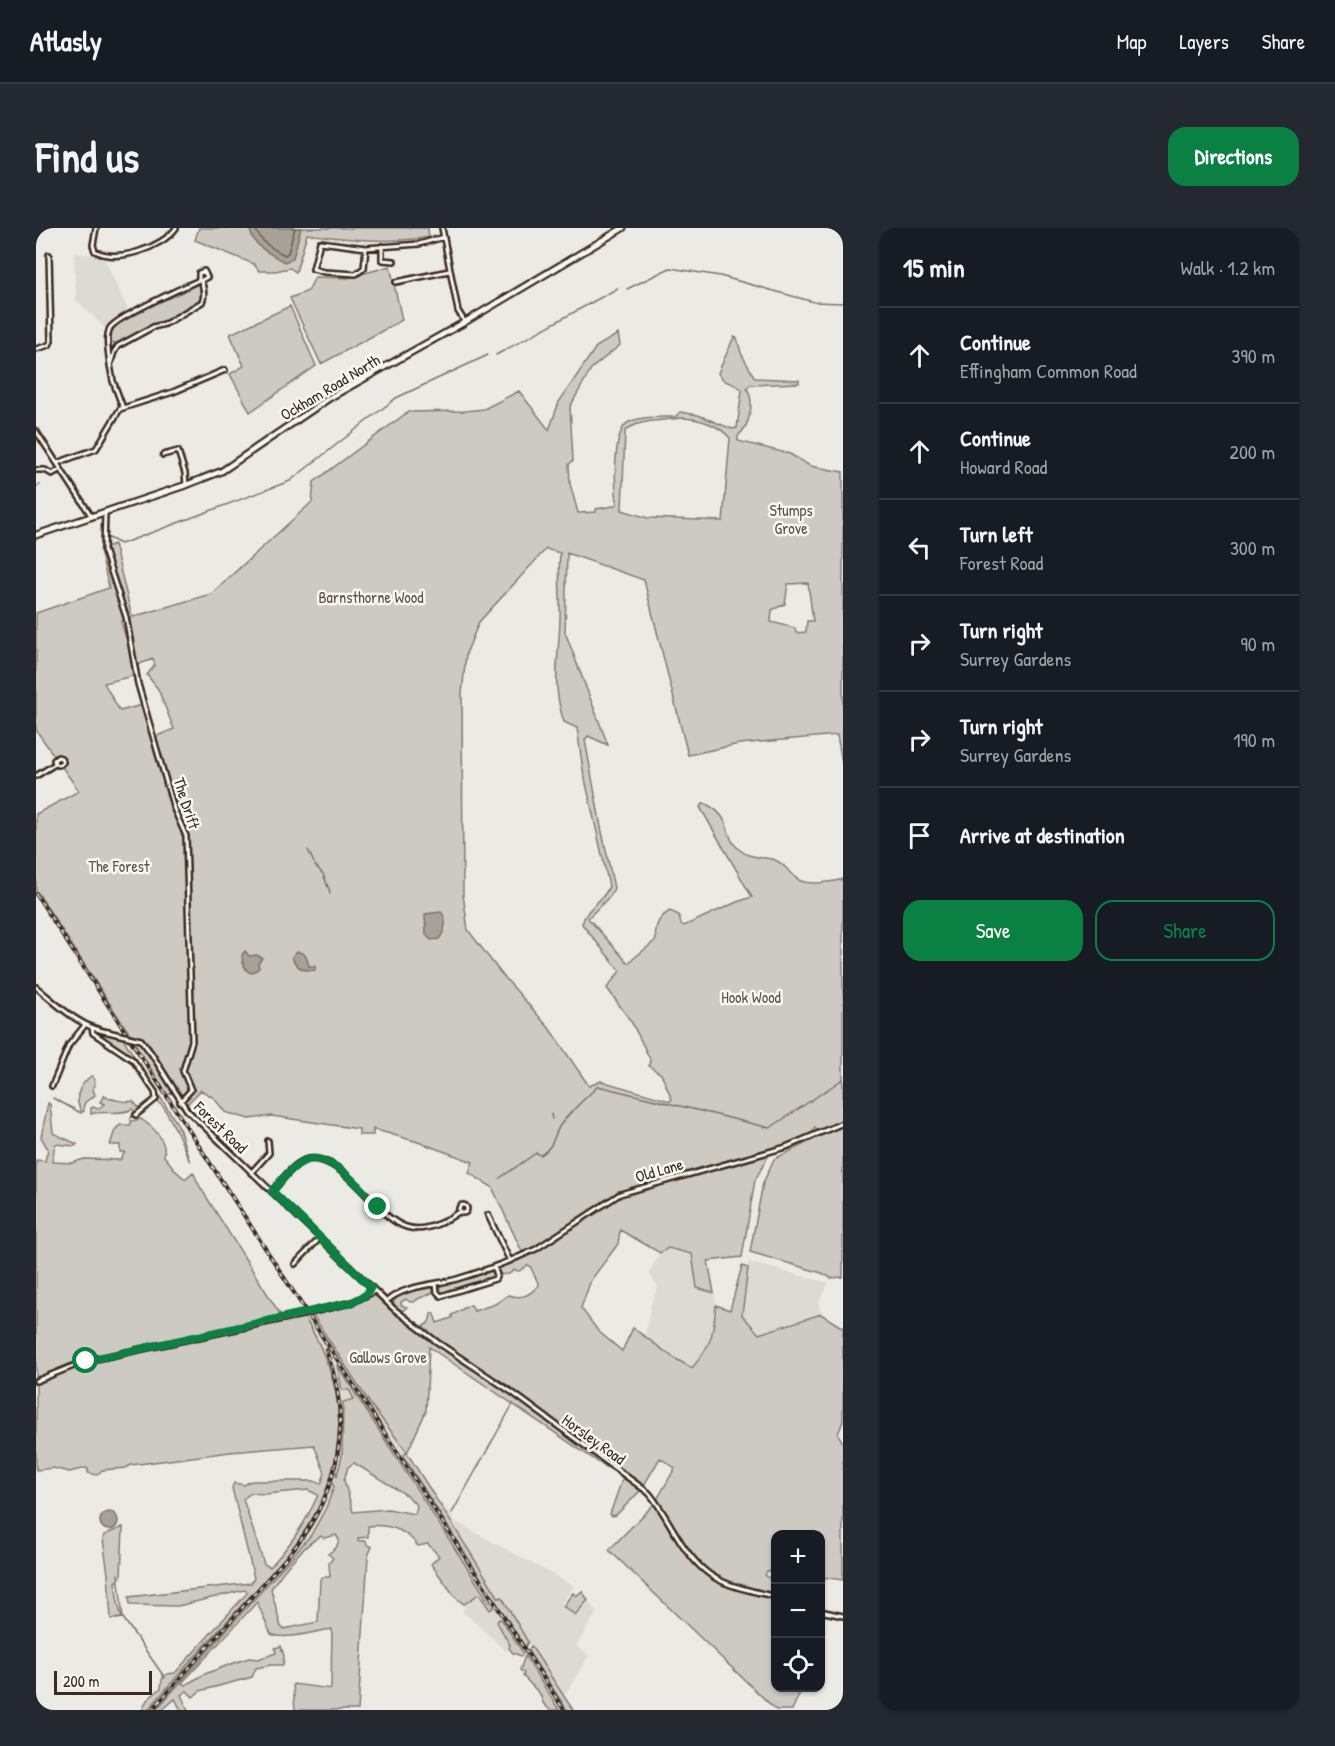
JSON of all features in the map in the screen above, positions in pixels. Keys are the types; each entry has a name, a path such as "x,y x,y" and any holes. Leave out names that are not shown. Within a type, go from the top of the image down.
{"main road":[{"name":"Ockham Road North","path":"36,535 222,471 332,397 465,322 623,228"}],"street":[{"path":"96,228 94,249 98,253 113,254 127,254 146,249 164,240 174,229"},
{"path":"442,228 458,311 465,322"},
{"path":"366,248 364,268 356,274 313,269 320,242 366,248 419,244 444,237"},
{"path":"382,246 382,260 394,261"},
{"path":"36,349 49,345 51,341 49,255"},
{"path":"396,282 449,271"},
{"path":"108,343 112,348 118,346 153,327 165,324 202,302 204,298 200,280 155,299 114,323 108,333 108,343 110,365 123,408"},
{"path":"110,365 118,346"},
{"path":"57,462 96,449 117,412 123,408 162,396 225,370"},
{"path":"36,431 92,517"},
{"path":"163,455 178,451 186,473 186,485"},
{"path":"36,470 45,470 52,474 61,469"},
{"name":"The Drift","path":"105,513 104,550 126,617 138,684 174,809 186,836 192,1041 183,1071 190,1090 180,1102"},
{"path":"36,776 55,764"},
{"name":"Forest Road","path":"36,987 84,1024 141,1040 180,1102 209,1133 387,1301"},
{"path":"52,1086 69,1045 84,1024"},
{"path":"92,1028 93,1033 133,1060 155,1092 156,1099 136,1116"},
{"name":"Old Lane","path":"387,1301 402,1292 494,1267 537,1249 620,1194 786,1147 843,1123"},
{"path":"251,1173 269,1153 268,1141"},
{"path":"272,1191 296,1166 308,1159 315,1159 337,1167 390,1219 403,1227 422,1229 452,1217 460,1211"},
{"path":"488,1215 510,1261"},
{"path":"295,1264 320,1238"},
{"name":"Old Lane","path":"436,1284 437,1292 441,1296 469,1288 495,1279 494,1267"},
{"path":"366,1295 371,1287"},
{"path":"36,1381 86,1361 302,1315 353,1302 375,1291"},
{"name":"Horsley Road","path":"387,1301 437,1342 513,1393 649,1493 699,1568 715,1580 736,1588 771,1596"},
{"path":"825,1612 843,1616"}],"shaded area":[{"path":"74,253 103,256 129,312 110,322 106,329 76,300"},
{"path":"668,1247 692,1255 697,1288 714,1293 716,1305 713,1337 704,1354 692,1369 645,1337 651,1303 658,1287 649,1273 660,1253"},
{"path":"748,1262 829,1283 819,1303 821,1314 759,1335 742,1315"},
{"path":"312,1314 371,1405 407,1453 438,1501 452,1515 454,1521 574,1586 561,1604 571,1613 575,1615 588,1600 597,1612 576,1646 589,1655 564,1696 573,1710 559,1710 525,1656 531,1647 528,1642 521,1656 513,1653 509,1648 506,1651 467,1615 463,1614 464,1604 482,1590 358,1399 344,1421 342,1457 334,1487 326,1508 311,1534 156,1710 148,1710 303,1536 323,1502 334,1468 338,1408 336,1391 322,1349 304,1316"}],"green space":[{"path":"199,228 428,228 429,237 383,240 307,234 296,272 290,268 259,271 254,264 195,240"},
{"path":"390,266 402,320 321,364 290,298 308,291 315,277 348,278"},
{"path":"196,285 200,286 198,303 164,323 154,325 118,344 109,343 109,335 117,324 143,311 153,303 170,298"},
{"path":"290,306 316,366 250,412 230,374 244,366 230,334"},
{"path":"618,334 620,345 591,369 570,407 573,461 569,464 570,484 578,513 596,512 596,509 614,506 617,503 615,472 617,447 624,427 629,422 645,418 675,417 680,412 698,415 732,429 737,428 742,390 720,377 718,373 734,337 737,338 741,353 755,378 799,380 799,383 750,385 747,388 751,400 750,414 746,426 738,436 738,441 790,454 810,466 843,472 843,768 837,735 739,744 688,755 644,580 567,553 565,632 608,745 588,736 585,740 614,888 611,895 588,918 628,963 656,940 658,923 670,911 679,915 681,924 684,926 752,897 700,807 704,803 720,815 734,844 744,853 775,860 801,881 822,883 843,879 843,1120 819,1134 815,1127 814,1136 769,1155 755,1180 742,1257 708,1261 714,1293 697,1288 692,1254 668,1248 660,1253 620,1230 618,1244 591,1280 581,1308 598,1331 622,1351 633,1328 674,1358 692,1368 710,1339 716,1305 730,1310 742,1266 748,1268 742,1315 759,1334 821,1314 843,1328 843,1421 838,1434 843,1443 843,1580 825,1578 825,1530 771,1530 771,1572 767,1571 765,1575 771,1580 771,1692 800,1692 792,1710 776,1710 609,1550 655,1503 675,1468 660,1458 641,1490 616,1515 612,1516 610,1514 623,1477 429,1347 426,1411 407,1453 499,1598 502,1597 528,1642 525,1647 403,1456 407,1452 371,1405 312,1314 376,1294 418,1329 429,1322 431,1313 434,1314 437,1323 452,1318 452,1315 471,1305 474,1311 495,1304 508,1295 525,1296 532,1292 539,1285 528,1265 519,1271 514,1270 509,1274 498,1275 498,1267 524,1256 492,1187 469,1173 473,1162 373,1129 373,1135 359,1135 359,1129 272,1116 249,1119 225,1112 214,1098 201,1090 186,1105 149,1044 143,1038 129,1033 36,890 36,814 79,791 36,730 36,613 109,588 100,550 114,544 132,617 211,594 312,502 314,482 408,412 484,409 519,391 549,430 559,402 596,347","holes":["680,418 707,423 720,429 730,438 723,521 648,518 622,510 625,431 644,422","546,549 560,553 557,671 560,708 564,722 577,728 583,770 609,886 604,896 588,912 582,924 620,971 607,988 632,1023 650,1059 649,1066 661,1074 672,1099 670,1101 601,1081 589,1086 549,1028 500,972 468,930 463,894 462,694 466,654 479,622","808,583 813,621 807,621 806,632 796,633 795,628 771,622 772,610 785,604 788,584","129,618 137,665 153,659 155,665 147,675 158,689 174,729 152,738 142,705 120,711 104,683 133,676 130,650 121,622"]},
{"path":"94,1030 122,1037 178,1125 190,1162 177,1132 164,1108 157,1101 155,1090 145,1074 135,1062"},
{"path":"131,1039 139,1042 151,1054 172,1093 167,1095"},
{"path":"93,1076 95,1085 93,1089 95,1095 85,1103 82,1112 78,1102 79,1092"},
{"path":"104,1096 133,1101 138,1107 147,1106 131,1118 134,1111 132,1109 91,1114 91,1108 98,1109 104,1104 100,1102"},
{"path":"48,1103 50,1104 53,1133 77,1144 75,1146 55,1144 52,1162 72,1163 84,1159 120,1160 125,1152 120,1152 120,1145 110,1145 115,1130 120,1125 131,1125 131,1121 141,1119 154,1130 163,1144 164,1156 176,1171 185,1179 193,1172 200,1187 280,1314 280,1319 304,1316 311,1329 329,1368 336,1395 339,1425 335,1457 337,1476 342,1456 343,1402 354,1399 349,1390 342,1390 337,1365 493,1608 490,1610 479,1594 464,1604 456,1598 431,1564 439,1556 428,1544 418,1546 396,1529 368,1526 368,1537 358,1538 358,1541 366,1541 367,1545 372,1547 368,1556 358,1710 295,1710 293,1684 331,1689 332,1629 292,1636 271,1634 257,1602 182,1683 185,1685 205,1674 249,1658 258,1659 276,1653 275,1648 281,1646 284,1656 283,1665 256,1668 252,1677 200,1691 193,1697 187,1691 181,1695 188,1710 181,1710 175,1699 162,1710 156,1710 311,1535 326,1508 334,1487 331,1480 314,1516 280,1563 148,1710 142,1710 147,1700 161,1688 162,1679 167,1674 175,1673 248,1592 244,1590 178,1606 130,1605 129,1597 251,1583 254,1578 232,1488 234,1483 244,1485 251,1481 314,1481 321,1484 325,1473 314,1445 230,1452 131,1465 126,1468 102,1470 97,1475 88,1473 86,1468 69,1472 53,1468 36,1470 36,1160 45,1161 48,1149 41,1137","holes":["354,1463 408,1496 417,1506 415,1514 388,1509 353,1512 344,1480 348,1467","308,1490 318,1495 297,1533 270,1567 264,1564 243,1499 251,1493","336,1535 339,1540 336,1548 328,1554 333,1558 329,1563 330,1577 322,1577 320,1580 318,1622 284,1629 281,1627 271,1589 300,1552 314,1540 321,1536 324,1538"]},
{"path":"843,1125 843,1277 831,1278 822,1273 750,1252 763,1183 774,1159"},
{"path":"489,1271 494,1272 495,1276 492,1280 457,1290 450,1289 444,1294 439,1291 440,1286"},
{"path":"432,1288 434,1291 432,1293 414,1302 406,1299 401,1302 401,1305 407,1307 401,1312 393,1305 398,1296 403,1293"},
{"path":"123,1527 121,1577 115,1582 122,1618 111,1619 103,1539 104,1535"},
{"path":"582,1591 588,1600 575,1615 563,1606 573,1593 576,1596"},
{"path":"499,1619 502,1620 522,1651 521,1656 513,1653 509,1648 510,1645 497,1622"},
{"path":"531,1646 573,1710 567,1710 528,1651"},
{"path":"525,1656 559,1710 550,1710 543,1703 540,1694 523,1676 524,1673 520,1670"}],"water":[{"path":"250,228 301,228 293,258 285,262 263,249 254,240"},
{"path":"441,912 445,922 443,933 439,939 431,940 426,935 425,914"},
{"path":"245,951 249,956 257,955 262,958 258,964 259,968 252,973 247,971 243,964 242,955"},
{"path":"296,952 304,954 309,966 315,966 315,970 298,966 292,957"},
{"path":"109,1512 115,1515 118,1521 115,1527 109,1530 103,1527 100,1521 103,1515"}],"waterway":[{"path":"627,289 670,268 720,276 814,302 843,303"},
{"path":"496,355 618,288"},
{"path":"107,537 121,544 290,481 396,398 488,355"},
{"path":"36,486 40,485"},
{"path":"308,850 314,863"},
{"path":"315,865 322,873"},
{"path":"323,874 328,887"},
{"path":"329,888 330,894"},
{"path":"500,1178 536,1153 541,1155 546,1152 565,1119 598,1086 770,1128 843,1079"},
{"path":"53,1098 81,1113"},
{"path":"551,1114 552,1119"},
{"path":"452,1513 513,1404"},
{"path":"118,1574 123,1618"},
{"path":"116,1619 123,1618 165,1678"}],"railway":[{"path":"36,894 564,1710"},
{"path":"152,1710 287,1557 305,1534 319,1510 329,1485 340,1433 335,1378 326,1350"}],"route":[{"path":"86,1361 302,1315 353,1302 366,1295 371,1287 272,1191 302,1162 315,1159 337,1167 378,1207"}],"park label":[{"name":"Stumps Grove","path":"791,519"},
{"name":"Barnsthorne Wood","path":"371,597"},
{"name":"The Forest","path":"119,866"},
{"name":"Hook Wood","path":"751,997"},
{"name":"Gallows Grove","path":"388,1357"}]}
